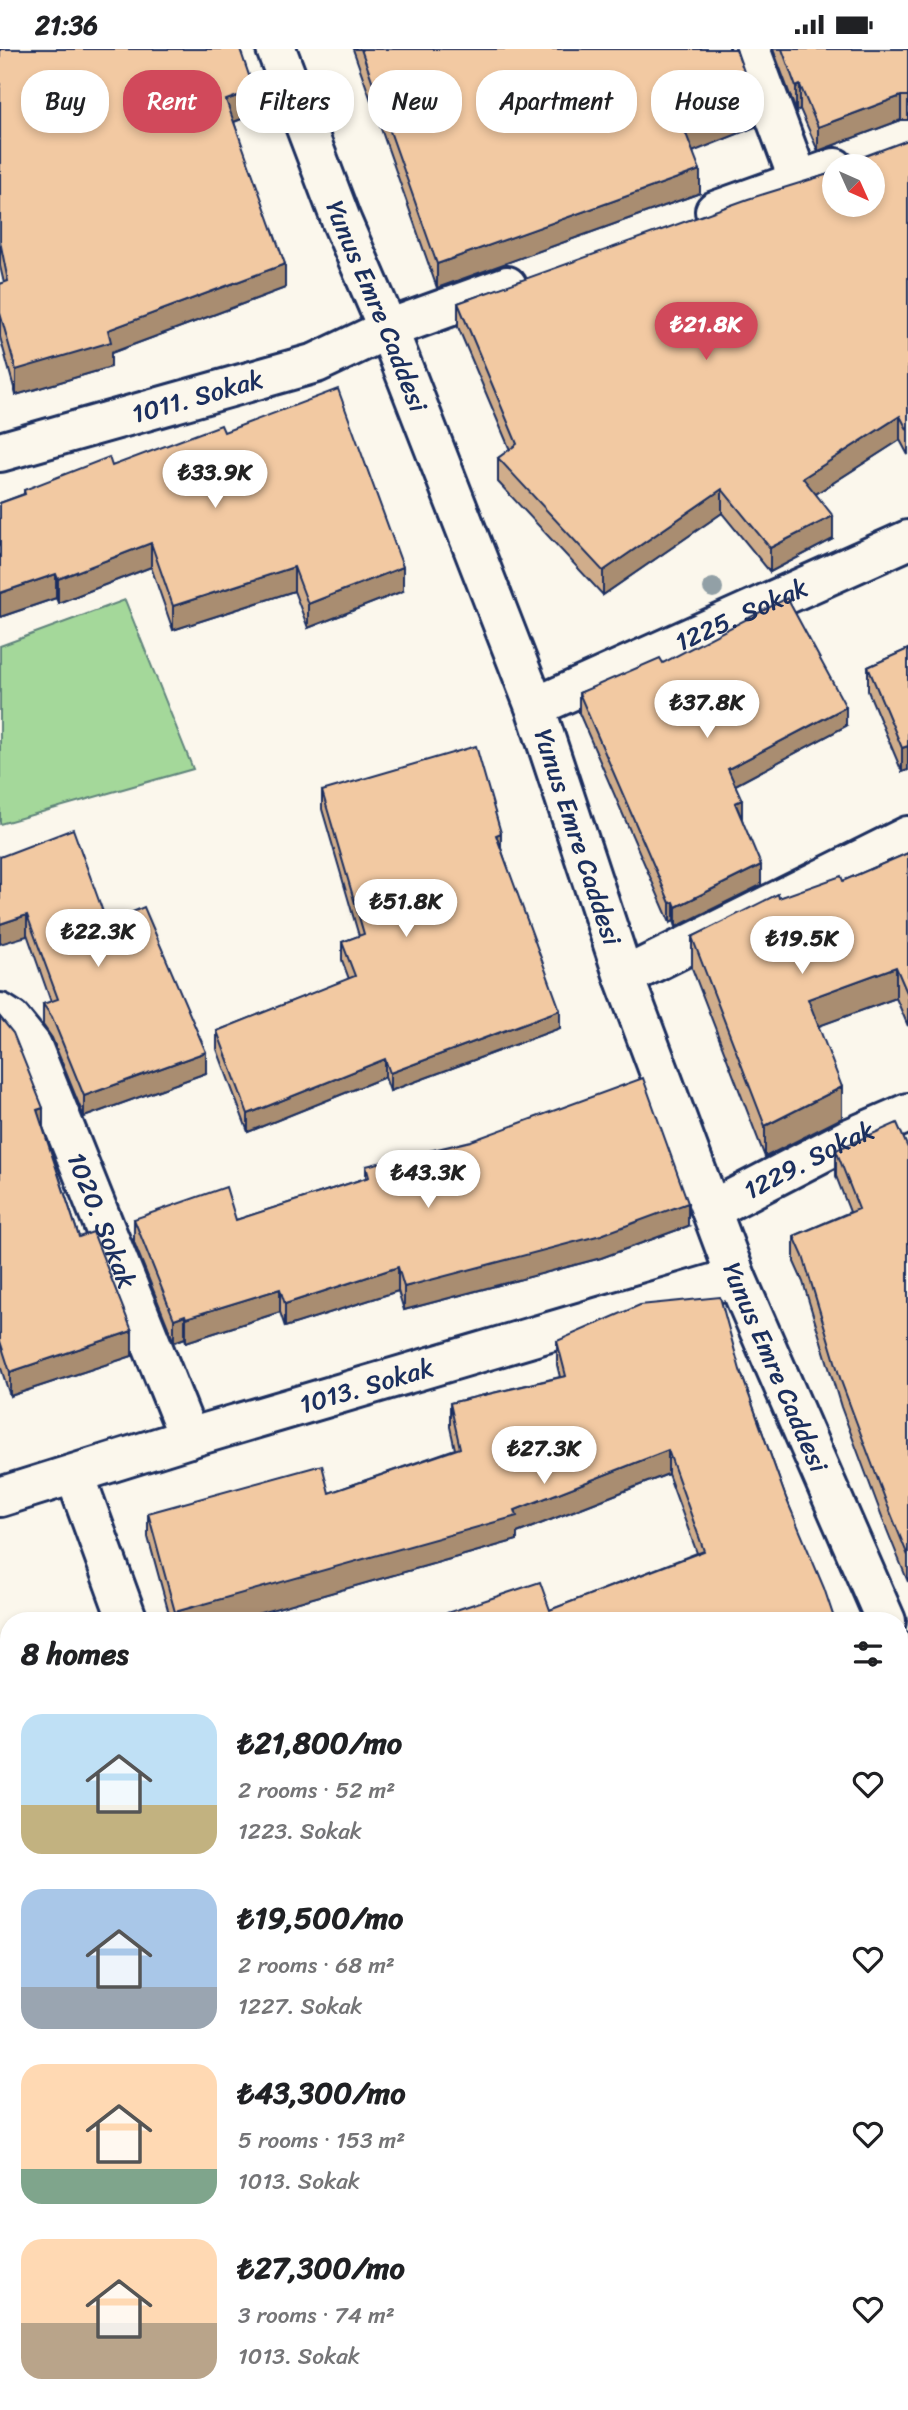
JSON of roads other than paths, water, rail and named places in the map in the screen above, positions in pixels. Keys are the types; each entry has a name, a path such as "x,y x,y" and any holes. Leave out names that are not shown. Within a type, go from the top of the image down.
{"street":[{"name":"Yunus Emre Caddesi","path":"276,49 341,220 388,329 535,707 624,977 736,1277 882,1612"},
{"path":"750,49 799,181"},
{"path":"684,223 822,172"},
{"name":"1011. Sokak","path":"0,451 316,363 388,329 542,273"},
{"name":"1225. Sokak","path":"535,707 908,540"},
{"path":"624,977 908,836"},
{"name":"1020. Sokak","path":"0,1013 11,1020 32,1047 188,1438"},
{"name":"1229. Sokak","path":"711,1210 848,1139 908,1113"},
{"name":"1013. Sokak","path":"0,1497 188,1438 736,1277"},
{"path":"75,1475 125,1612"}]}
